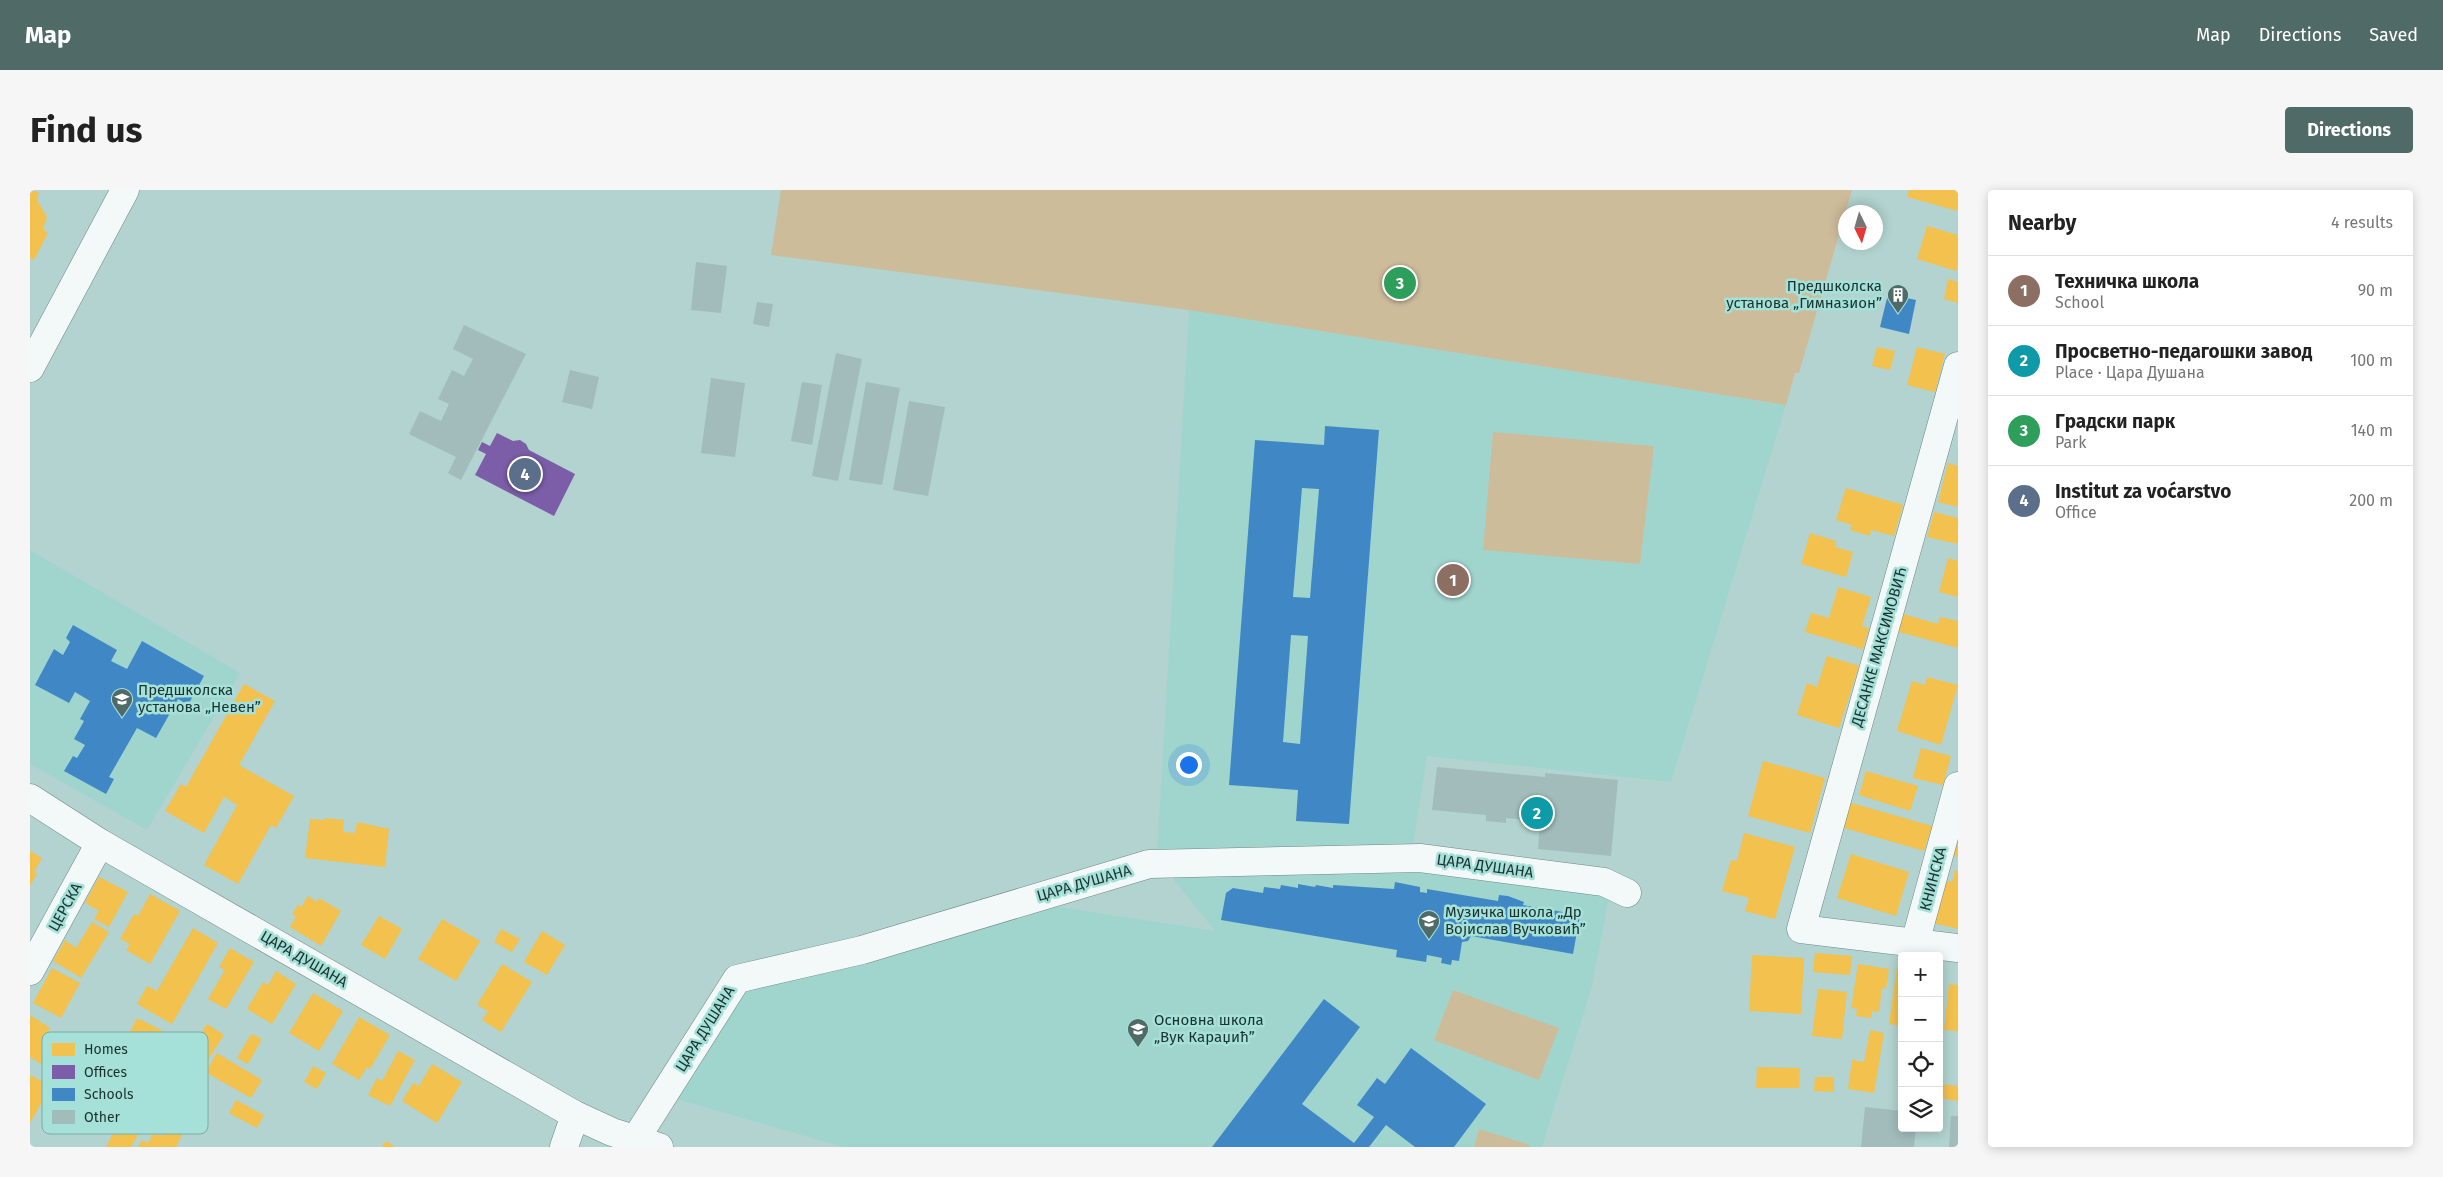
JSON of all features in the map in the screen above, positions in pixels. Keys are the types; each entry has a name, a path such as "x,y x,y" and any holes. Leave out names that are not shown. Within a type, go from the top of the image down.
{"street":[{"path":"30,368 115,193"},
{"name":"ДЕСАНКЕ МАКСИМОВИЋ","path":"1915,943 1801,929 1958,366"},
{"name":"КНИНСКА","path":"1915,943 1958,786"},
{"name":"ЦАРА ДУШАНА","path":"30,798 100,843 575,1115 647,1143 737,978 862,950 1149,864 1420,858 1604,882 1627,893"},
{"name":"ЦЕРСКА","path":"30,971 100,843"},
{"path":"1915,943 1958,948"},
{"path":"564,1147 575,1115"}],"shaded area":[{"path":"781,190 1852,190 1848,205 1838,205 1838,238 1799,373 1795,373 1786,405 1189,310 771,255"},
{"path":"1189,310 1786,405 1671,782 1427,756 1413,845 1157,853"},
{"path":"1493,432 1654,446 1640,564 1483,550"},
{"name":"Предшколска установа „Невен”","path":"30,550 240,673 147,830 30,764"},
{"name":"Основна школа „Вук Караџић”","path":"1411,869 1609,897 1592,986 1542,1147 843,1147 673,1098 739,991 1046,905 1215,931 1169,874"},
{"path":"1453,990 1559,1028 1539,1080 1434,1040"},
{"path":"1479,1129 1530,1145 1530,1147 1474,1147"}],"building: Homes":[{"path":"30,190 39,193 37,200 47,217 43,229 48,233 34,260 30,258"},
{"path":"1909,190 1958,190 1958,211 1907,197"},
{"path":"1927,226 1958,235 1958,263 1956,271 1917,259"},
{"path":"1948,279 1958,282 1958,303 1944,299"},
{"path":"1877,347 1895,351 1890,370 1872,366"},
{"path":"1917,347 1945,354 1935,392 1907,385"},
{"path":"1948,463 1958,466 1958,507 1938,502"},
{"path":"1846,488 1903,505 1894,536 1871,530 1870,536 1850,530 1852,525 1836,520"},
{"path":"1934,512 1958,518 1958,544 1927,537"},
{"path":"1810,533 1836,541 1835,547 1853,552 1846,577 1801,564"},
{"path":"1948,558 1958,561 1958,597 1939,592"},
{"path":"1838,587 1871,597 1862,626 1869,628 1863,649 1805,632 1811,613 1829,618"},
{"path":"1903,614 1938,624 1940,617 1958,621 1958,648 1899,632"},
{"path":"1827,656 1859,666 1839,728 1797,715 1807,683 1817,687"},
{"path":"1927,677 1958,685 1941,745 1897,731 1912,681 1925,685"},
{"path":"244,684 275,701 239,765 294,796 276,828 271,825 238,884 204,865 237,805 224,797 204,833 165,811 181,784 186,787"},
{"path":"1921,748 1951,756 1943,785 1913,778"},
{"path":"1763,761 1825,778 1810,833 1748,816"},
{"path":"1866,771 1918,786 1910,811 1859,795"},
{"path":"1848,802 1932,826 1924,851 1841,827"},
{"path":"325,818 344,820 343,832 355,833 357,822 389,829 385,867 305,858 310,819 325,820"},
{"path":"1958,831 1958,857 1950,854"},
{"path":"1744,833 1795,847 1775,919 1745,911 1749,898 1722,891 1731,860 1737,861"},
{"path":"30,851 42,858 34,872 37,874 30,886"},
{"path":"1851,854 1909,872 1896,916 1837,898"},
{"path":"1955,870 1958,871 1958,929 1933,923 1944,880 1952,882"},
{"path":"99,877 128,892 109,927 94,919 99,911 85,903"},
{"path":"150,894 180,911 150,964 126,950 130,944 120,939 134,914 138,916"},
{"path":"308,896 317,902 319,898 341,911 321,946 290,927 296,916 292,914 298,905 301,907"},
{"path":"379,916 402,929 385,959 361,945"},
{"path":"442,919 480,941 456,981 418,959"},
{"path":"92,922 109,932 81,978 53,961 65,940 76,948"},
{"path":"193,928 218,943 172,1024 137,1004 147,986 157,991"},
{"path":"501,929 520,939 512,952 494,942"},
{"path":"542,931 565,945 547,975 524,962"},
{"path":"230,948 254,962 226,1009 208,999 225,970 219,967"},
{"path":"1815,953 1852,956 1850,975 1813,972"},
{"path":"1752,955 1804,958 1801,1014 1749,1011"},
{"path":"502,964 532,982 501,1032 482,1020 488,1011 477,1005"},
{"path":"1858,964 1889,969 1886,989 1882,988 1879,1012 1872,1011 1871,1018 1856,1016 1857,1009 1851,1008"},
{"path":"1897,967 1898,1025 1889,1024"},
{"path":"52,968 80,983 61,1018 33,1003"},
{"path":"276,971 296,984 272,1024 247,1009 263,982 268,985"},
{"path":"1949,984 1958,985 1958,1031 1944,1030"},
{"path":"1818,989 1847,992 1842,1039 1812,1036"},
{"path":"313,993 343,1011 319,1051 289,1033"},
{"path":"30,1015 50,1028 48,1032 42,1032 41,1064 30,1057"},
{"path":"359,1017 390,1035 370,1069 367,1067 359,1080 332,1064"},
{"path":"137,1018 165,1032 130,1032"},
{"path":"207,1024 224,1035 208,1060 208,1032 202,1032"},
{"path":"1870,1030 1884,1033 1874,1093 1848,1089 1852,1060 1864,1062"},
{"path":"251,1034 262,1039 248,1064 237,1058"},
{"path":"398,1051 415,1060 390,1106 368,1095 377,1078 382,1081"},
{"path":"217,1053 262,1080 251,1098 208,1074 208,1067"},
{"path":"432,1064 462,1082 437,1123 402,1101 413,1083 419,1086"},
{"path":"313,1066 326,1073 317,1089 304,1082"},
{"path":"1757,1067 1800,1068 1799,1088 1756,1088"},
{"path":"30,1075 42,1081 42,1102 30,1123"},
{"path":"1815,1077 1834,1077 1834,1092 1814,1091"},
{"path":"1943,1084 1958,1086 1958,1101 1943,1099"},
{"path":"236,1100 264,1115 257,1128 229,1113"},
{"path":"113,1134 138,1135 131,1147 106,1147"},
{"path":"152,1134 161,1136 162,1134 182,1134 176,1147 138,1147 142,1140 148,1143"},
{"path":"386,1141 395,1147 382,1147"}],"building: Offices":[{"path":"497,433 513,441 520,440 526,444 529,450 575,474 554,516 475,475 486,454 478,450 482,442 490,446"}],"building: Schools":[{"name":"Предшколска установа „Гимназион”","path":"1888,294 1916,300 1909,334 1880,327"},
{"path":"1325,426 1379,430 1349,824 1296,821 1298,790 1229,785 1255,440 1324,445","holes":["1302,488 1319,489 1310,598 1293,597","1291,635 1308,636 1300,744 1283,742"]},
{"path":"73,625 117,650 111,661 127,669 142,641 204,676 188,705 178,699 156,738 137,728 109,777 114,779 106,794 64,771 73,756 77,758 85,745 74,739 84,721 80,719 90,701 75,692 69,703 35,685 54,649 63,655 70,642 66,638"},
{"name":"Музичка школа „Др Војислав Вучковић”","path":"1395,882 1420,887 1420,892 1427,893 1427,889 1498,901 1499,895 1508,896 1524,902 1523,905 1580,915 1573,954 1471,936 1468,941 1462,942 1459,961 1452,960 1451,965 1441,963 1442,958 1427,955 1426,962 1396,957 1397,950 1221,920 1226,893 1233,888 1263,893 1264,887 1280,889 1281,885 1298,888 1298,884 1333,888 1333,885 1394,889"},
{"name":"Основна школа „Вук Караџић”","path":"1324,999 1360,1027 1302,1104 1354,1143 1374,1117 1357,1105 1377,1078 1385,1084 1411,1048 1486,1104 1454,1147 1415,1147 1386,1125 1369,1147 1212,1147"}],"building: Other":[{"path":"696,262 727,266 721,313 691,310"},
{"path":"757,302 773,304 769,327 753,324"},
{"path":"464,325 526,354 461,480 448,473 456,457 409,434 420,411 441,421 449,404 438,399 452,370 464,376 473,359 453,349"},
{"path":"836,353 862,359 838,481 812,476"},
{"path":"570,370 599,377 592,409 562,402"},
{"path":"711,378 745,383 735,457 701,453"},
{"path":"802,382 822,385 812,445 791,441"},
{"path":"866,382 900,388 882,485 849,480"},
{"path":"909,401 945,407 928,496 893,490"},
{"path":"1437,767 1545,777 1545,773 1618,780 1611,856 1538,849 1540,821 1506,818 1506,823 1486,821 1486,815 1432,810"},
{"path":"1865,1107 1898,1111 1898,1132 1916,1132 1914,1147 1861,1147"},
{"path":"1951,1116 1958,1116 1958,1147 1949,1147"}],"place":[{"name":"Градски парк","path":"1400,283"},
{"name":"Предшколска установа „Гимназион”","path":"1898,314"},
{"name":"Institut za voćarstvo","path":"525,474"},
{"name":"Техничка школа","path":"1453,580"},
{"name":"Предшколска установа „Невен”","path":"122,718"},
{"name":"Просветно-педагошки завод","path":"1537,813"},
{"name":"Музичка школа „Др Војислав Вучковић”","path":"1429,940"},
{"name":"Основна школа „Вук Караџић”","path":"1138,1048"}]}
